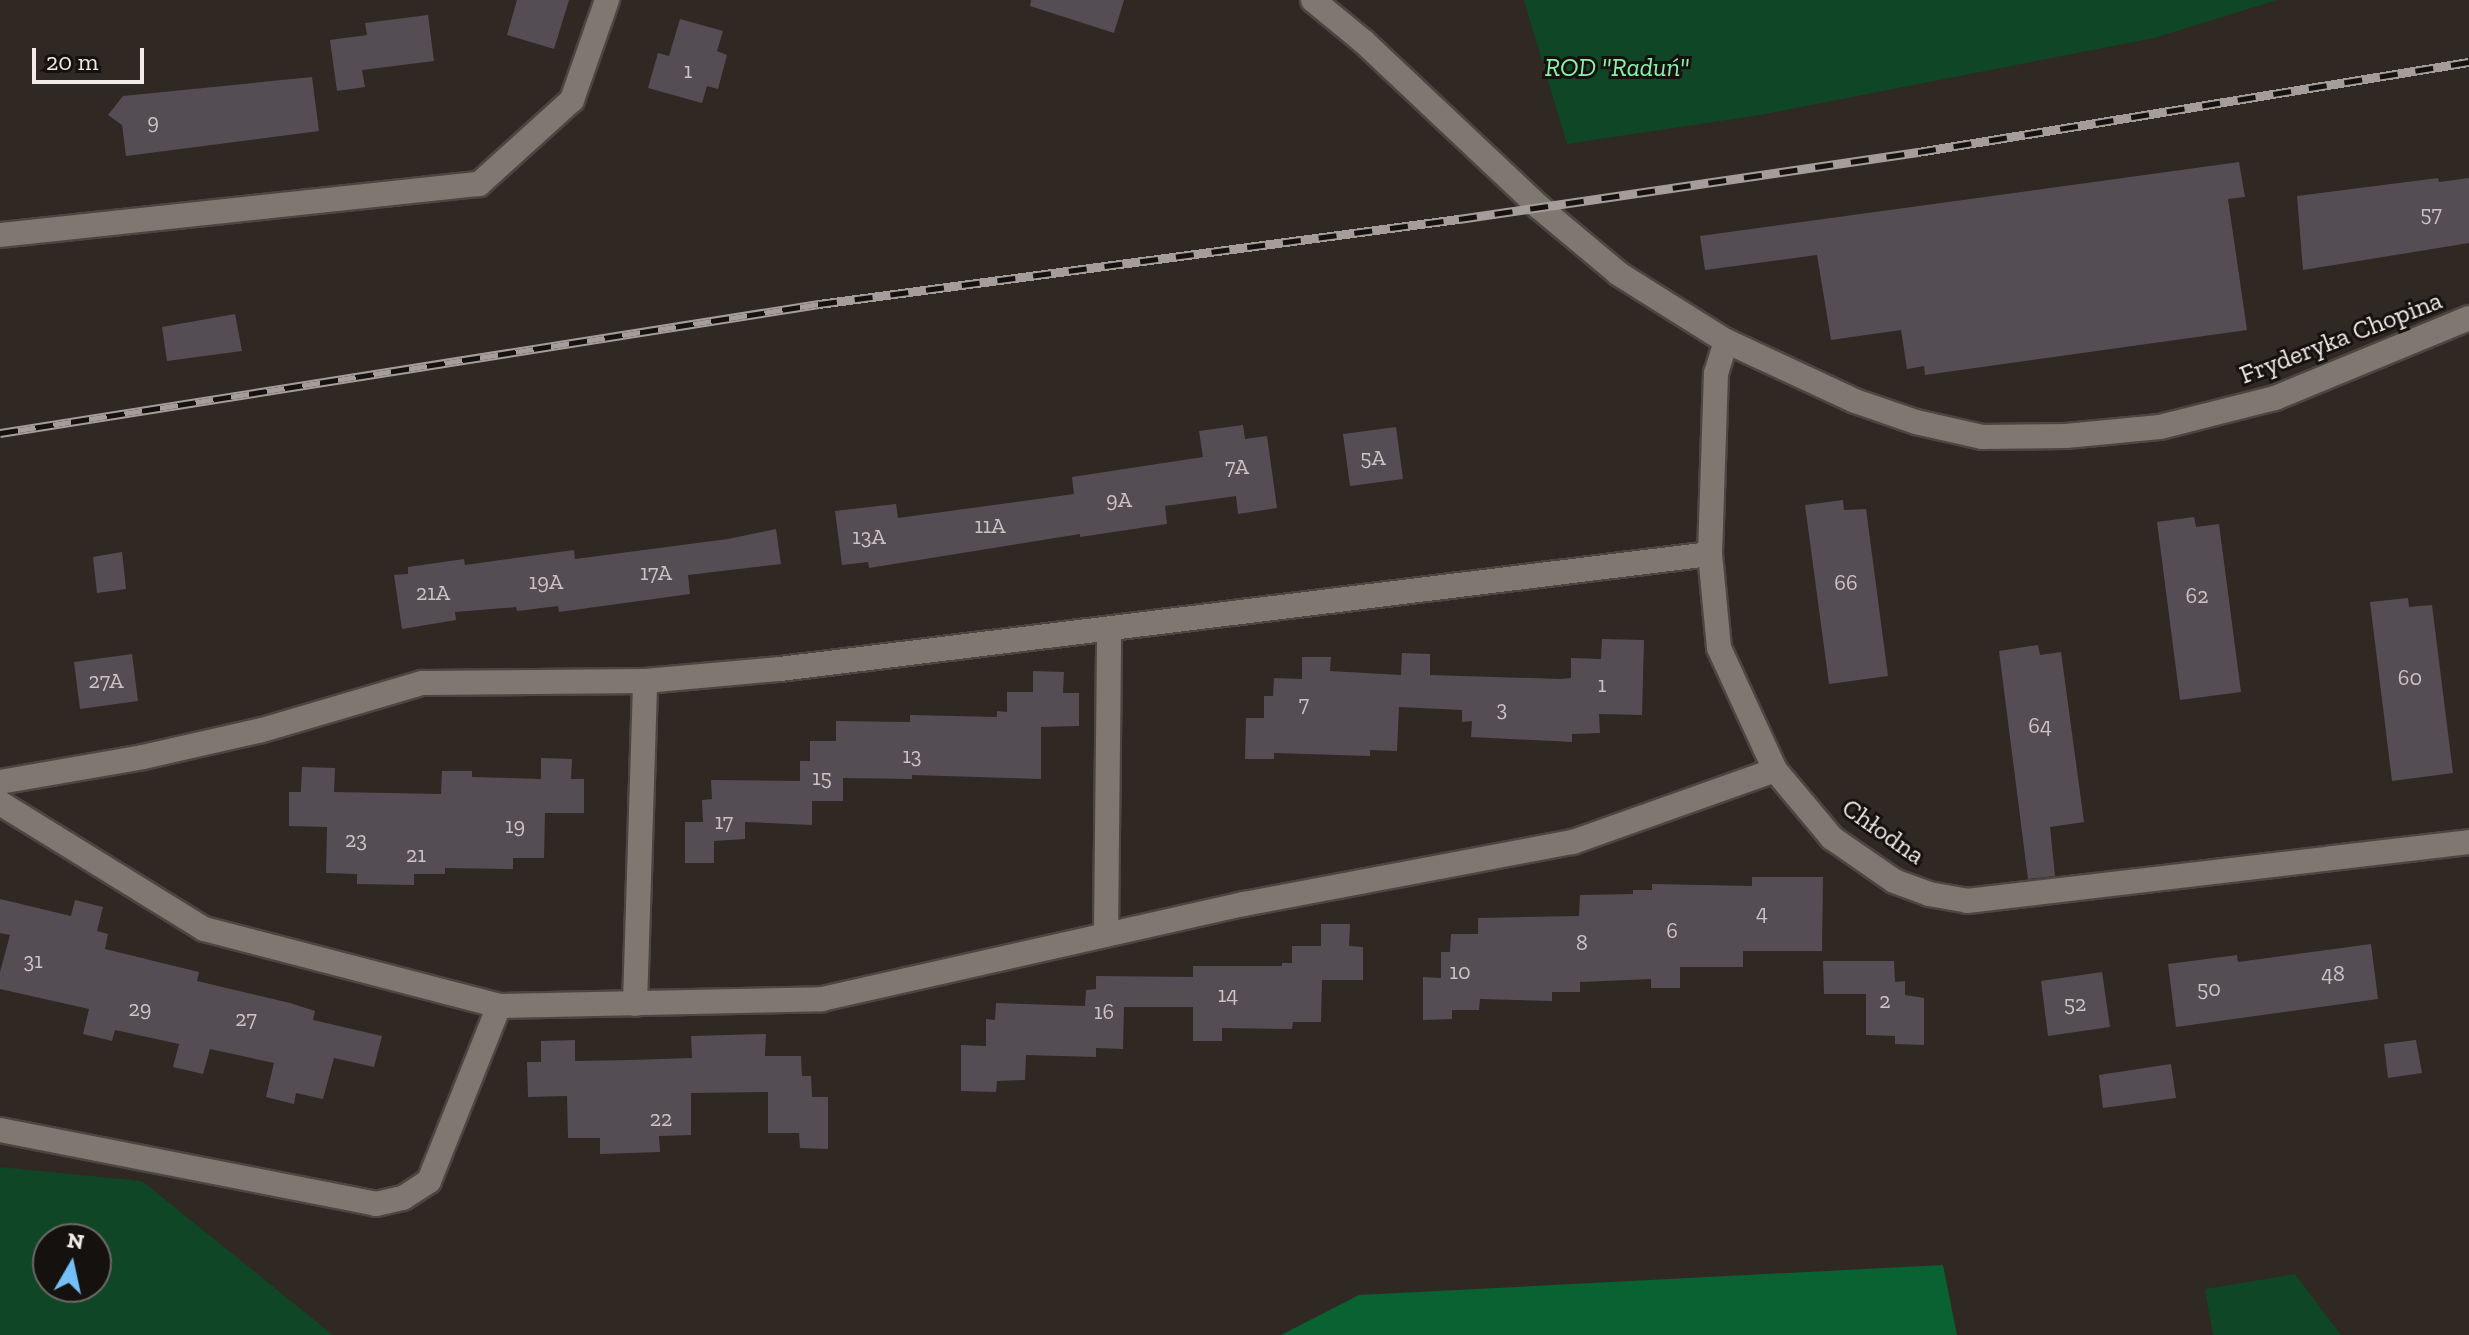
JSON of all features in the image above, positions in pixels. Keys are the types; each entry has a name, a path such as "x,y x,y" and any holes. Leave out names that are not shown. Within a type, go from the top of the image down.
{"street":[{"path":"0,235 479,184 572,100 607,0"},
{"name":"Fryderyka Chopina","path":"1313,0 1364,42 1539,207 1619,274 1726,341 1855,401 1916,422 1982,437 2066,436 2160,427 2275,398 2469,318"},
{"name":"Chłodna","path":"1726,341 1716,373 1710,554 1719,648 1775,770 1832,838 1881,872 1929,894 1967,901 2469,842"},
{"path":"0,782 143,757 262,730 422,683 645,681 780,669 1710,554"},
{"path":"1106,933 1109,629"},
{"path":"635,1004 645,681"},
{"path":"0,803 204,929 499,1006 635,1004 822,999 1106,933 1573,842 1775,770"},
{"path":"0,1130 376,1204 403,1198 429,1181 499,1006"}],"green space":[{"name":"ROD \"Raduń\"","path":"1524,0 2277,0 2154,38 1760,115 1567,144"},
{"path":"0,1167 142,1181 333,1335 0,1335"},
{"path":"1943,1265 1957,1335 1281,1335 1359,1295"},
{"path":"2295,1274 2341,1335 2213,1335 2205,1289"}],"building":[{"path":"517,0 569,0 554,49 507,35"},
{"path":"1031,0 1124,0 1114,33 1030,6"},
{"path":"428,15 434,61 362,70 365,87 337,91 330,40 367,35 365,23"},
{"path":"680,19 723,31 717,51 727,55 718,89 707,86 702,103 648,88 658,53 669,56"},
{"path":"312,77 319,131 126,156 122,125 108,115 123,96"},
{"path":"2239,162 2245,197 2228,199 2247,330 1925,375 1924,366 1907,369 1901,330 1831,340 1817,255 1705,270 1700,236"},
{"path":"2438,178 2439,182 2469,178 2469,243 2303,270 2297,196"},
{"path":"235,314 242,351 167,361 162,327"},
{"path":"1243,425 1245,439 1267,436 1277,508 1238,514 1236,496 1165,506 1167,524 1080,537 1080,534 869,568 868,562 842,565 835,511 896,504 898,518 1074,494 1072,477 1203,457 1199,431"},
{"path":"1396,427 1403,479 1350,486 1343,434"},
{"path":"1843,500 1844,510 1866,509 1888,676 1829,684 1805,505"},
{"path":"2194,517 2196,527 2219,524 2241,692 2180,700 2157,522"},
{"path":"776,529 781,564 688,575 690,594 559,612 558,606 517,611 516,607 455,612 456,620 402,629 394,575 408,574 408,567 464,559 465,565 574,550 575,559 728,539"},
{"path":"122,552 126,589 97,593 93,557"},
{"path":"2408,598 2409,607 2432,605 2453,773 2392,781 2370,602"},
{"path":"1602,639 1644,640 1642,715 1599,714 1600,733 1572,734 1572,742 1471,737 1472,721 1462,722 1462,710 1399,707 1397,751 1370,750 1370,756 1274,753 1274,759 1245,759 1246,718 1264,718 1264,696 1273,696 1274,678 1302,679 1302,657 1331,657 1330,671 1401,675 1402,653 1430,654 1430,675 1561,679 1571,678 1571,658 1601,659"},
{"path":"2038,645 2040,655 2061,652 2084,822 2050,827 2055,876 2028,879 1999,651"},
{"path":"132,654 138,701 80,709 74,662"},
{"path":"1033,671 1064,672 1063,693 1079,693 1079,726 1041,727 1041,779 912,775 912,779 843,778 843,801 812,801 812,825 745,822 745,839 714,841 714,863 685,863 685,822 703,822 702,800 712,799 711,780 800,781 800,761 810,761 810,741 836,741 836,721 910,722 910,715 997,717 997,711 1007,712 1007,692 1033,692"},
{"path":"541,758 572,759 571,779 584,779 584,813 545,813 544,858 513,858 513,869 445,868 445,874 414,874 414,885 357,884 357,874 326,873 327,827 289,826 289,792 301,792 302,767 335,768 334,792 441,794 442,771 472,771 472,777 541,779"},
{"path":"1752,877 1823,877 1822,951 1743,951 1743,967 1680,967 1680,988 1651,988 1651,979 1580,982 1580,992 1552,992 1552,1001 1480,999 1479,1010 1452,1010 1452,1019 1423,1020 1423,977 1441,978 1441,952 1450,952 1451,934 1478,934 1478,918 1579,916 1580,895 1633,894 1633,890 1652,890 1652,884 1752,886"},
{"path":"0,899 71,916 75,900 103,907 97,931 108,934 105,949 199,972 197,981 290,1003 315,1011 313,1020 382,1036 374,1067 334,1058 323,1099 296,1093 294,1104 266,1097 274,1063 210,1049 203,1074 173,1067 179,1044 115,1030 112,1041 83,1034 89,1009 0,989 0,972 10,935 0,933"},
{"path":"1321,924 1350,924 1349,946 1363,947 1363,980 1322,980 1321,1022 1293,1022 1292,1029 1222,1028 1222,1041 1193,1041 1193,1007 1124,1007 1123,1049 1096,1048 1096,1057 1026,1055 1025,1080 997,1081 996,1092 961,1091 961,1045 986,1046 986,1019 995,1020 996,1003 1085,1006 1086,990 1096,989 1096,976 1193,977 1193,966 1282,966 1282,963 1292,963 1292,946 1321,946"},
{"path":"2371,944 2378,999 2176,1027 2168,964 2237,955 2238,962"},
{"path":"1823,961 1894,961 1895,982 1905,981 1905,995 1924,998 1924,1045 1895,1044 1895,1036 1866,1035 1866,994 1824,994"},
{"path":"2102,972 2110,1027 2048,1036 2041,981"},
{"path":"766,1034 765,1056 801,1056 802,1076 811,1076 812,1097 828,1097 828,1149 800,1148 799,1133 768,1133 768,1092 691,1093 691,1135 659,1136 660,1152 600,1154 600,1138 568,1138 567,1096 528,1097 527,1062 541,1062 541,1041 575,1040 575,1061 630,1060 692,1058 691,1036"},
{"path":"2416,1040 2422,1073 2388,1078 2384,1044"},
{"path":"2171,1064 2176,1098 2103,1108 2099,1075"}],"railway":[{"path":"0,433 819,304 1459,219 1918,152 2469,62"}]}
